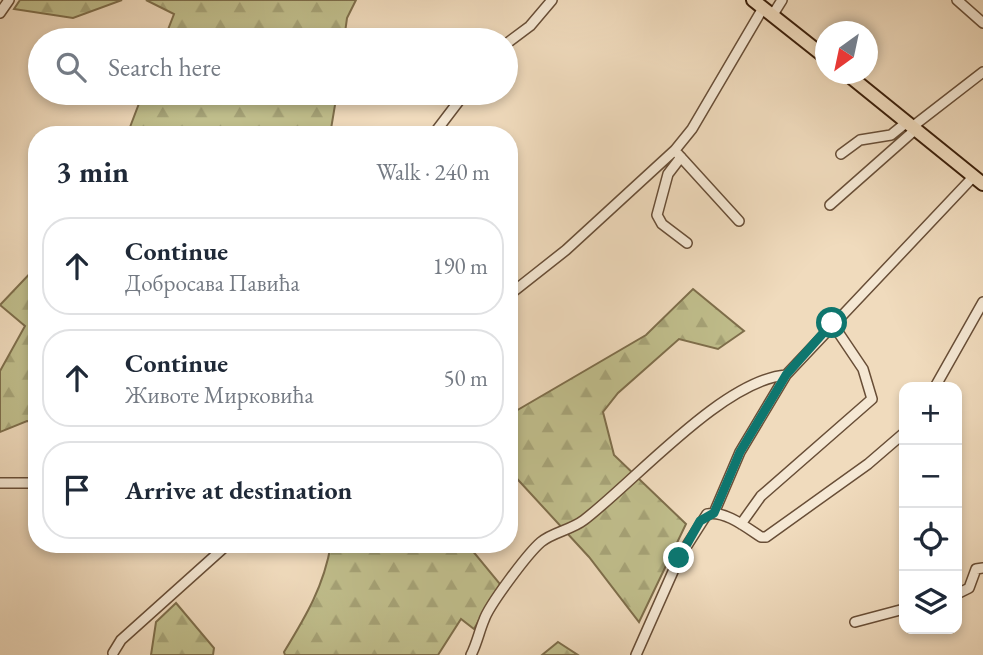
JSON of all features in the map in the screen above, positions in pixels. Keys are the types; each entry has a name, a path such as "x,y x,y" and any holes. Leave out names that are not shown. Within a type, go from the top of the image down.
{"main road":[{"path":"763,8 815,49"},
{"path":"860,84 978,180"}],"street":[{"path":"0,13 9,0"},
{"path":"518,35 530,26 552,0"},
{"path":"687,243 662,224 657,215 668,173 763,8 782,0"},
{"path":"957,0 983,23"},
{"path":"830,205 912,126 983,72"},
{"path":"440,126 456,105"},
{"path":"841,153 860,140 891,135 912,126"},
{"path":"678,154 739,221"},
{"path":"518,288 678,154"},
{"path":"636,655 679,558 700,521 714,513 740,452 786,375 832,323 978,180"},
{"path":"938,382 983,302"},
{"path":"741,524 761,496 872,399 863,369 832,323"},
{"path":"471,655 484,619 541,542 581,522 672,442 726,402 769,377 786,375"},
{"path":"714,513 766,537 868,464 899,437"},
{"path":"0,484 28,483"},
{"path":"113,653 121,640 218,553"},
{"path":"962,592 970,588 976,569 983,568"},
{"path":"855,622 899,610"}],"green space":[{"path":"20,0 122,0 73,18 14,9"},
{"path":"146,0 356,0 347,18 346,28 169,28 174,14"},
{"path":"138,105 335,105 332,126 130,126"},
{"path":"28,275 28,421 0,432 0,371 25,326 0,305"},
{"path":"693,289 744,331 718,349 679,339 618,393 603,412 614,455 686,524 639,622 589,557 518,480 518,410 646,335"},
{"path":"329,553 474,553 500,584 474,629 461,619 438,655 285,655 284,652 319,587"},
{"path":"176,603 214,648 213,655 151,655 156,622"},
{"path":"558,642 578,655 542,655"}],"route":[{"path":"679,558 700,521 707,514 714,513 717,500 740,452 786,375 832,323"}]}
